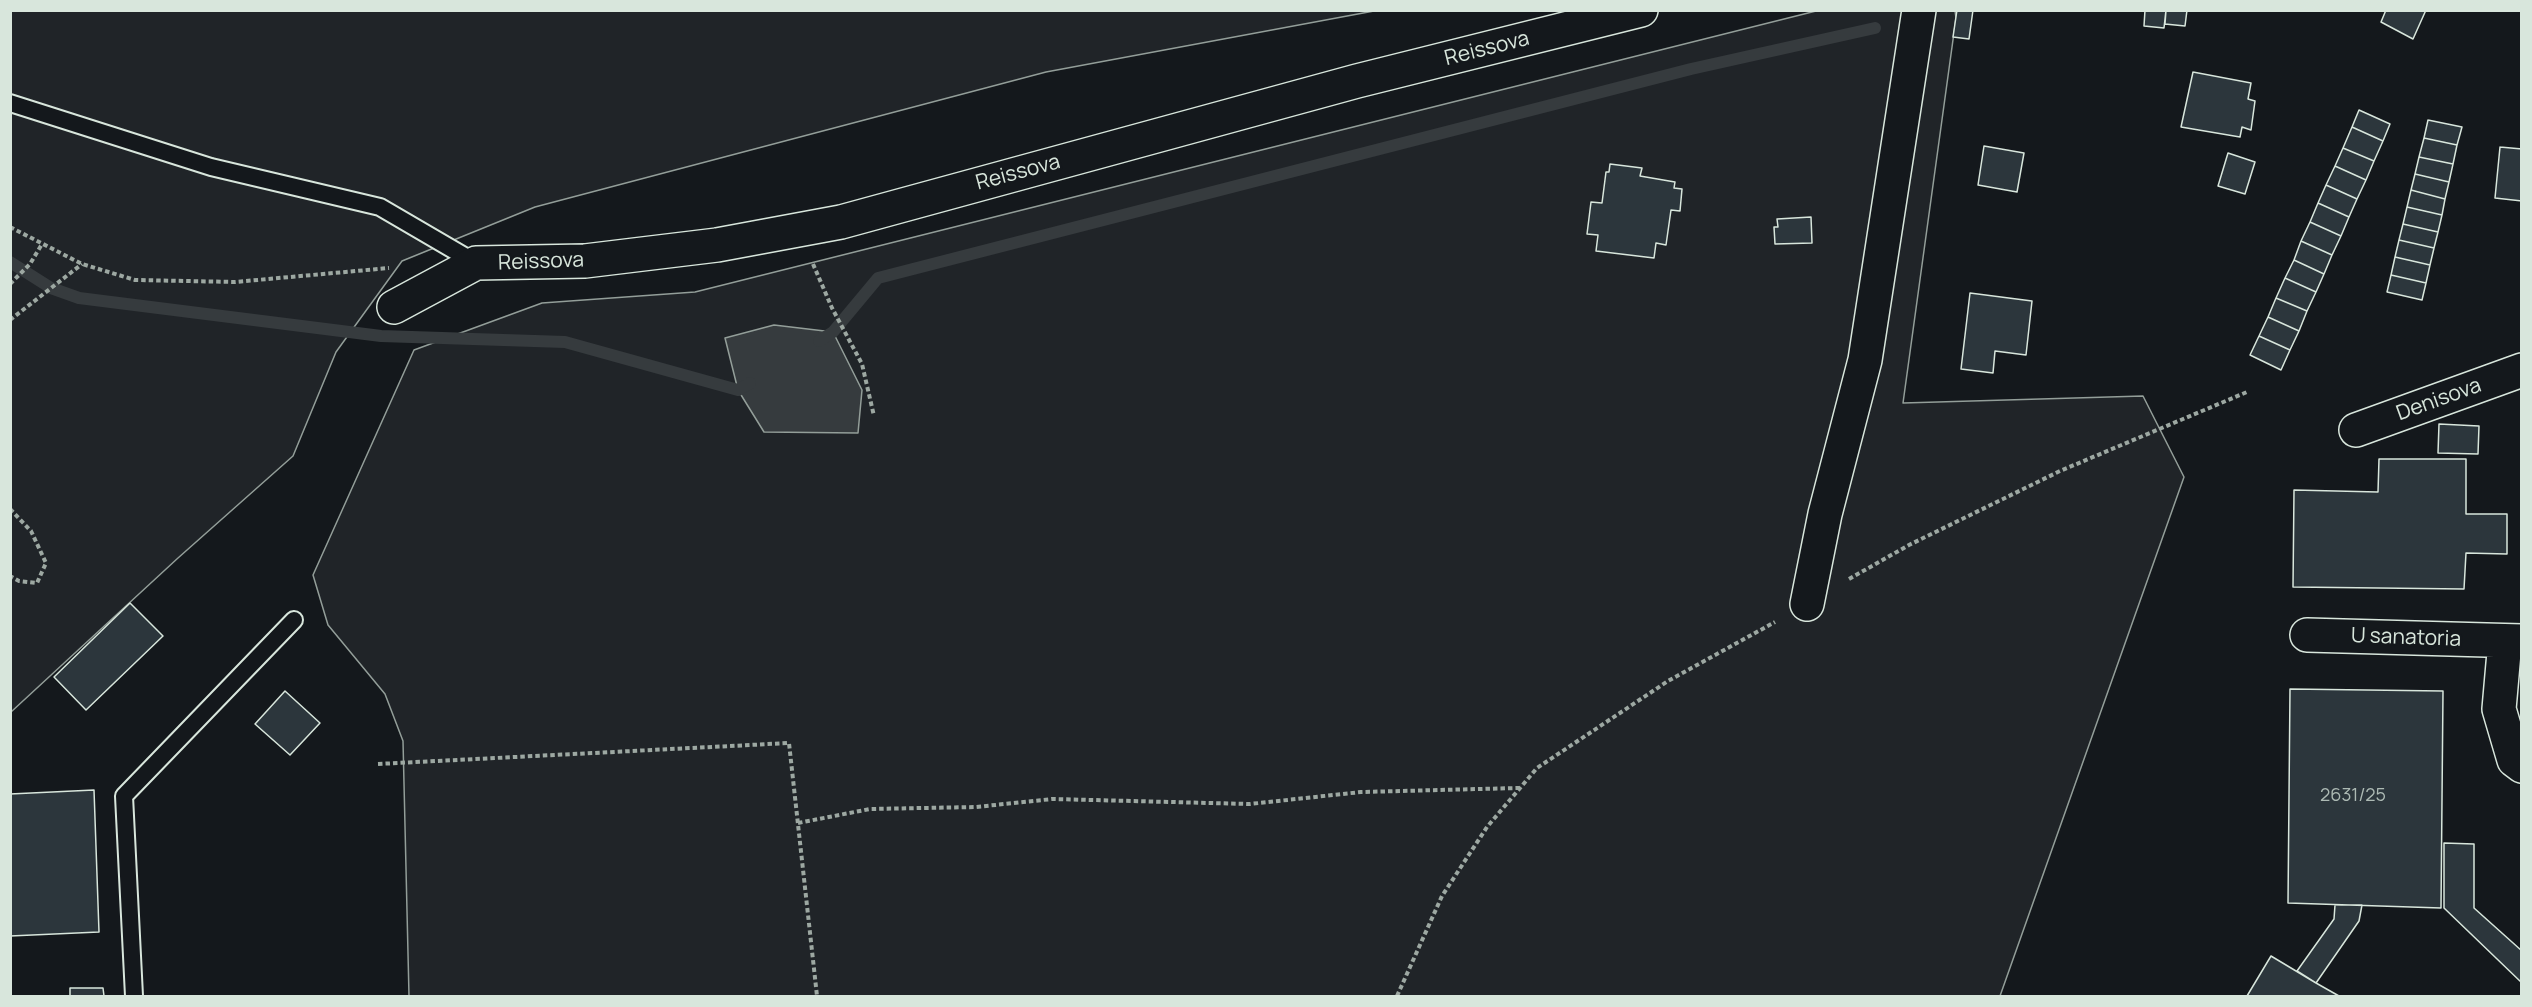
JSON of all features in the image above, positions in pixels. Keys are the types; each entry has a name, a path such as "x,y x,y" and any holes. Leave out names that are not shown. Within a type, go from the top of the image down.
{"street":[{"name":"Reissova","path":"394,307 476,263 585,261 717,245 852,219 1357,81 1641,10"},
{"path":"1807,604 1825,514 1865,360 1919,10"},
{"name":"Denisova","path":"2356,430 2522,370"},
{"name":"U sanatoria","path":"2307,635 2513,641 2499,709 2514,760 2522,766"}],"lane":[{"path":"10,103 211,167 380,207 476,263"},
{"path":"134,996 124,796 294,620"}],"path":[{"path":"10,227 82,264 135,280 235,282 390,268"},
{"path":"799,230 832,308 862,364 874,416"},
{"path":"11,283 30,264 42,244"},
{"path":"10,320 82,264"},
{"path":"1397,996 1443,896 1487,827 1537,768 1668,681 1909,545 2060,471 2247,392"},
{"path":"10,509 31,531 46,563 37,583 19,581 10,576"},
{"path":"378,764 789,743 817,996"},
{"path":"798,823 870,809 976,807 1052,800 1250,804 1361,792 1520,788"}],"shaded area":[{"path":"1820,10 1955,11 1956,18 1903,403 2143,396 2184,477 2000,996 409,996 403,741 385,694 328,625 313,575 414,350 542,303 695,292"},
{"path":"11,11 1374,11 1046,72 535,207 402,261 336,352 293,456 11,712"},
{"path":"774,325 833,332 862,390 858,433 764,432 738,390 725,338"}],"building":[{"path":"1957,10 1973,10 1969,39 1953,37"},
{"path":"2145,10 2166,10 2164,28 2144,26"},
{"path":"2166,10 2187,10 2185,26 2165,24"},
{"path":"2386,10 2426,10 2413,39 2381,22"},
{"path":"2193,72 2251,83 2248,99 2255,101 2251,130 2242,127 2240,137 2181,127"},
{"path":"2359,110 2390,124 2383,141 2352,127"},
{"path":"2428,120 2462,127 2457,145 2424,138"},
{"path":"2352,127 2383,141 2374,161 2343,148"},
{"path":"2424,138 2457,145 2453,164 2419,157"},
{"path":"1984,146 2024,153 2017,192 1978,185"},
{"path":"2500,147 2522,149 2522,201 2495,198"},
{"path":"2343,148 2374,161 2366,180 2335,166"},
{"path":"2228,153 2255,162 2245,194 2218,186"},
{"path":"2419,157 2453,164 2449,182 2415,174"},
{"path":"1610,164 1642,168 1640,176 1675,182 1674,188 1682,189 1680,211 1671,210 1666,245 1656,243 1654,258 1596,251 1598,235 1587,234 1591,202 1602,203 1606,172 1609,172"},
{"path":"2335,166 2366,180 2357,199 2326,185"},
{"path":"2415,174 2449,182 2445,199 2411,190"},
{"path":"2326,185 2357,199 2349,217 2318,203"},
{"path":"2411,190 2445,199 2442,215 2407,207"},
{"path":"2318,203 2349,217 2341,236 2310,222"},
{"path":"2407,207 2442,215 2438,232 2403,224"},
{"path":"1811,217 1812,243 1775,244 1774,227 1778,227 1777,219"},
{"path":"2310,222 2341,236 2332,255 2301,241"},
{"path":"2403,224 2438,232 2434,248 2399,240"},
{"path":"2399,240 2434,248 2430,265 2395,257"},
{"path":"2301,241 2332,255 2324,274 2294,260"},
{"path":"2395,257 2430,265 2426,283 2391,275"},
{"path":"2294,260 2324,274 2316,292 2285,278"},
{"path":"2391,275 2426,283 2422,300 2387,292"},
{"path":"2285,278 2316,292 2307,311 2276,298"},
{"path":"1970,293 2032,301 2026,355 1995,351 1993,373 1961,369"},
{"path":"2276,298 2307,311 2299,331 2268,317"},
{"path":"2268,317 2299,331 2290,350 2259,336"},
{"path":"2259,336 2290,350 2281,370 2250,355"},
{"path":"2439,424 2479,426 2478,454 2438,453"},
{"path":"2379,459 2466,459 2466,514 2507,514 2507,554 2466,553 2464,589 2293,587 2294,490 2378,492"},
{"path":"130,603 163,636 86,710 54,677"},
{"path":"2290,689 2443,691 2441,908 2288,903"},
{"path":"285,691 320,723 290,755 255,724"},
{"path":"94,790 99,932 10,936 10,794"},
{"path":"2444,843 2474,844 2474,908 2522,951 2522,983 2444,908"},
{"path":"2335,905 2362,905 2359,921 2316,983 2297,971 2334,919"},
{"path":"2271,956 2316,983 2339,996 2247,996"},
{"path":"70,988 103,988 104,996 70,996"}],"waterway":[{"path":"819,341 833,332 878,278 1691,69 1875,28"},
{"path":"10,262 51,288 79,298 381,336 565,342 738,390 750,383"}]}
